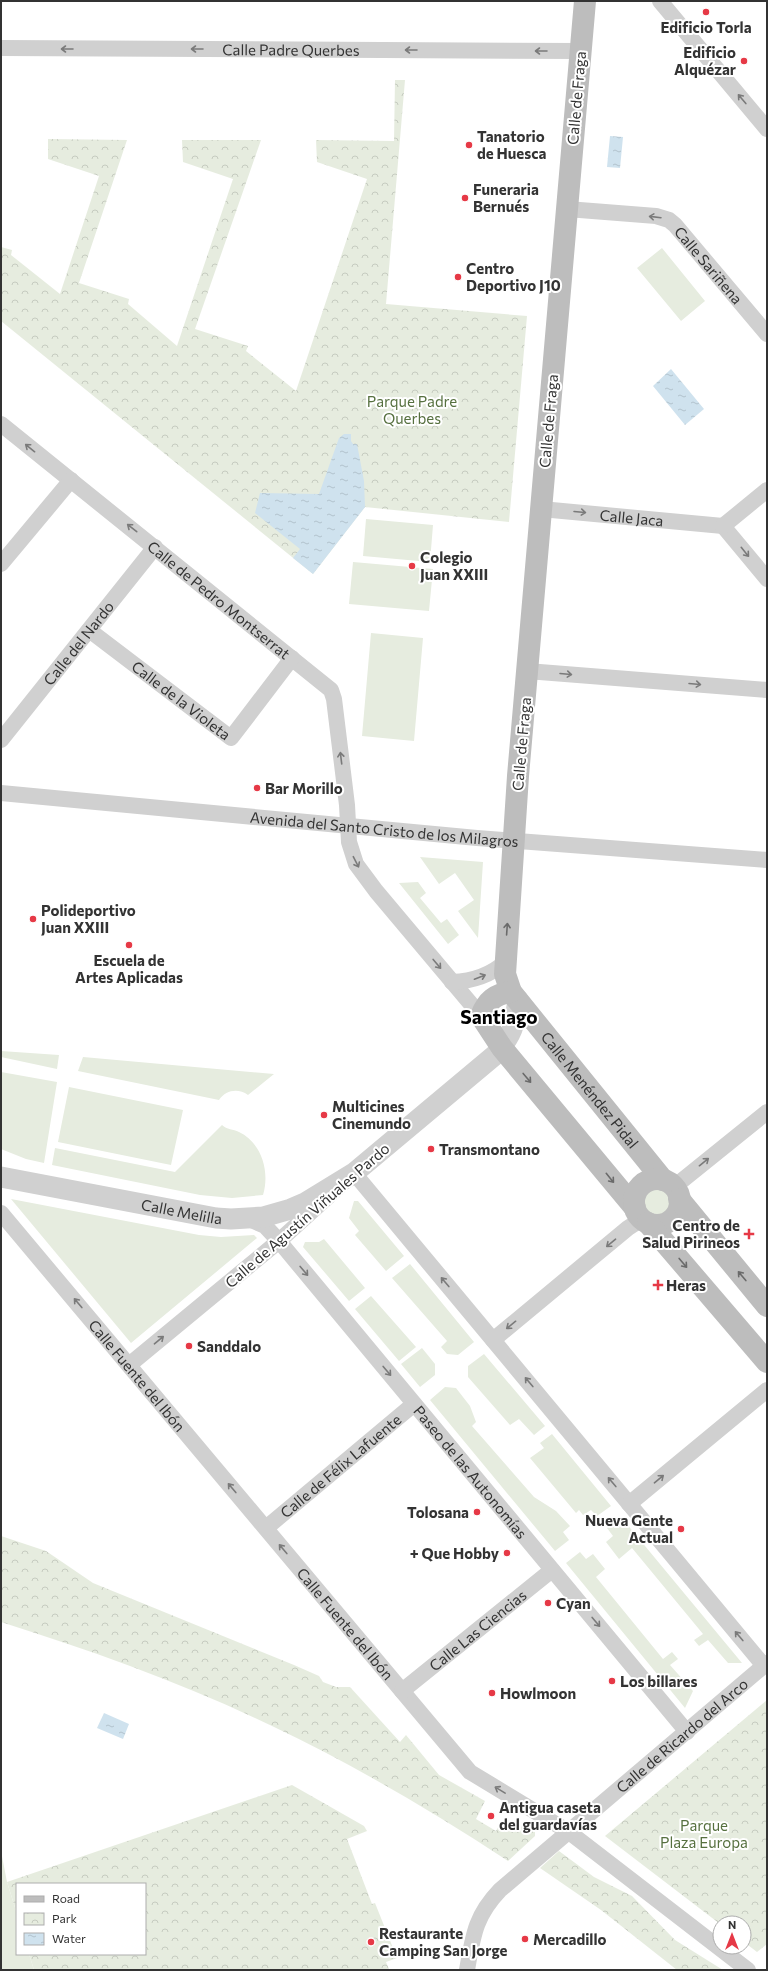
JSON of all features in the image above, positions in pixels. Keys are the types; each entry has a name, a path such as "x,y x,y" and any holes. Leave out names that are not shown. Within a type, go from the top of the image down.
{"main road":[{"name":"Calle de Fraga","path":"513,841 585,1"},
{"name":"Calle Menéndez Pidal","path":"513,841 505,974 515,996 767,1306"},
{"path":"515,996 498,995 485,1005 481,1016 502,1048 642,1217 767,1362"},
{"path":"656,1179 672,1189 677,1212 668,1222 661,1224 642,1217 635,1195 643,1184 656,1179"}],"street":[{"path":"660,1 767,129"},
{"name":"Calle Padre Querbes","path":"1,48 580,51"},
{"name":"Calle Sariñena","path":"567,209 656,216 669,220 767,334"},
{"name":"Calle de Pedro Montserrat","path":"1,424 328,686 333,694 347,805 347,825"},
{"path":"1,564 71,480"},
{"path":"767,490 723,526 767,579"},
{"name":"Calle Jaca","path":"541,509 723,526"},
{"name":"Calle del Nardo","path":"1,740 155,547"},
{"name":"Calle de la Violeta","path":"89,630 231,738 292,658"},
{"path":"527,671 767,690"},
{"name":"Avenida del Santo Cristo de los Milagros","path":"1,793 513,841 767,860"},
{"path":"347,825 352,854 362,873 481,1016"},
{"path":"452,982 482,977 505,962"},
{"name":"Calle Menéndez Pidal","path":"502,1048 510,1037 514,1027 515,996"},
{"name":"Calle de Agustín Viñuales Pardo","path":"129,1365 279,1241 354,1173 502,1048"},
{"path":"672,1189 767,1112"},
{"path":"354,1173 629,1504 766,1665"},
{"name":"Calle Melilla","path":"1,1177 210,1217 249,1219 276,1214 300,1205 354,1173"},
{"name":"Calle Fuente del Ibón","path":"1,1213 470,1772 569,1832 748,1970"},
{"path":"493,1340 642,1217"},
{"name":"Paseo de las Autonomías","path":"249,1219 265,1226 279,1241 687,1732"},
{"path":"629,1504 767,1390"},
{"name":"Calle de Félix Lafuente","path":"266,1528 414,1404"},
{"name":"Calle Las Ciencias","path":"402,1691 552,1570"},
{"name":"Calle de Ricardo del Arco","path":"467,1970 475,1929 480,1915 500,1890 766,1665"}],"green space":[{"name":"Parque Padre Querbes","path":"395,80 405,80 386,304 527,316 509,522 365,507 313,574 1,321 1,247 12,250 11,255 60,294 99,176 48,159 48,139 127,140 79,283 129,299 128,304 177,346 233,179 183,162 182,140 261,140 195,329 248,346 246,351 296,391 367,179 317,162 316,140 394,141"},
{"path":"662,248 705,301 681,321 637,268"},
{"path":"366,519 433,525 430,562 363,556"},
{"path":"353,562 433,569 429,611 349,604"},
{"path":"371,633 423,638 414,741 362,736"},
{"path":"420,857 483,862 478,938 458,911 474,900 455,873 439,884"},
{"path":"418,882 426,893 420,898 441,923 447,919 459,935 448,944 399,883"},
{"path":"1,1051 59,1055 57,1069 1,1057"},
{"path":"83,1057 274,1074 248,1095 240,1091 232,1091 225,1094 219,1100 78,1071"},
{"path":"1,1072 57,1082 44,1163 26,1159 1,1149"},
{"path":"69,1087 183,1110 171,1165 58,1142"},
{"path":"222,1125 247,1137 259,1151 265,1168 265,1186 263,1195 232,1198 200,1195 52,1165 55,1148 175,1172"},
{"path":"657,1188 667,1192 671,1202 667,1212 657,1216 647,1212 643,1202 647,1192"},
{"path":"11,1199 199,1235 221,1237 254,1235 257,1238 131,1343"},
{"path":"354,1201 358,1201 404,1256 386,1271 355,1235 359,1231 349,1218"},
{"path":"324,1239 365,1288 349,1301 303,1247 305,1242 319,1242"},
{"path":"410,1264 474,1342 458,1355 447,1354 441,1347 447,1341 392,1278"},
{"path":"371,1296 416,1347 399,1361 355,1309"},
{"path":"422,1348 435,1364 435,1375 420,1387 401,1364"},
{"path":"484,1354 545,1426 534,1435 519,1419 510,1425 468,1377 468,1366"},
{"path":"445,1387 456,1388 470,1406 476,1422 472,1426 534,1497 556,1511 570,1526 563,1532 569,1540 555,1551 430,1400"},
{"path":"552,1434 611,1506 597,1516 591,1510 583,1515 579,1510 576,1513 530,1458 544,1448 540,1443"},
{"path":"621,1517 742,1663 728,1663 708,1640 699,1646 694,1640 703,1634 632,1548 619,1559 606,1542 613,1536 607,1528"},
{"path":"1,1536 46,1551 93,1583 294,1665 319,1676 323,1682 336,1687 350,1687 400,1742 406,1735 439,1775 485,1801 476,1819 496,1831 501,1822 526,1826 535,1832 535,1836 508,1861 451,1824 392,1789 272,1726 172,1682 1,1622"},
{"path":"580,1552 586,1559 593,1554 605,1569 596,1577 663,1659 672,1652 678,1659 670,1665 693,1691 685,1708 566,1563"},
{"name":"Parque Plaza Europa","path":"767,1700 767,1944 757,1952 752,1948 752,1915 712,1915 712,1918 605,1836"},
{"path":"292,1785 364,1826 367,1831 347,1839 372,1904 375,1903 397,1958 386,1962 389,1969 34,1970 29,1955 146,1955 146,1883 16,1883 16,1911 7,1882"},
{"path":"1,1851 7,1882 16,1911 16,1955 29,1955 34,1970 1,1970"},
{"path":"559,1851 594,1877 632,1896 675,1940 723,1970 677,1970 601,1910 540,1868"}],"water":[{"path":"610,136 623,137 620,168 607,167"},
{"path":"671,369 704,409 685,425 653,386"},
{"path":"344,434 351,434 351,441 353,444 357,444 364,481 365,507 313,574 293,558 300,549 255,513 260,493 319,494 339,438"},
{"path":"104,1713 129,1724 123,1739 97,1728"}],"place":[{"name":"Edificio Torla","path":"706,12"},
{"name":"Edificio Alquézar","path":"744,61"},
{"name":"Tanatorio de Huesca","path":"469,145"},
{"name":"Funeraria Bernués","path":"465,198"},
{"name":"Centro Deportivo J10","path":"458,277"},
{"name":"Colegio Juan XXIII","path":"412,566"},
{"name":"Bar Morillo","path":"257,788"},
{"name":"Polideportivo Juan XXIII","path":"33,919"},
{"name":"Escuela de Artes Aplicadas","path":"129,945"},
{"name":"Multicines Cinemundo","path":"324,1115"},
{"name":"Transmontano","path":"431,1149"},
{"name":"Centro de Salud Pirineos","path":"749,1234"},
{"name":"Heras","path":"658,1285"},
{"name":"Sanddalo","path":"189,1346"},
{"name":"Tolosana","path":"477,1512"},
{"name":"Nueva Gente Actual","path":"681,1529"},
{"name":"+ Que Hobby","path":"507,1553"},
{"name":"Cyan","path":"548,1603"},
{"name":"Los billares","path":"612,1681"},
{"name":"Howlmoon","path":"492,1693"},
{"name":"Antigua caseta del guardavías","path":"491,1816"},
{"name":"Mercadillo","path":"525,1939"},
{"name":"Restaurante Camping San Jorge","path":"371,1942"}],"district":[{"name":"Santiago","path":"499,1016"}]}
